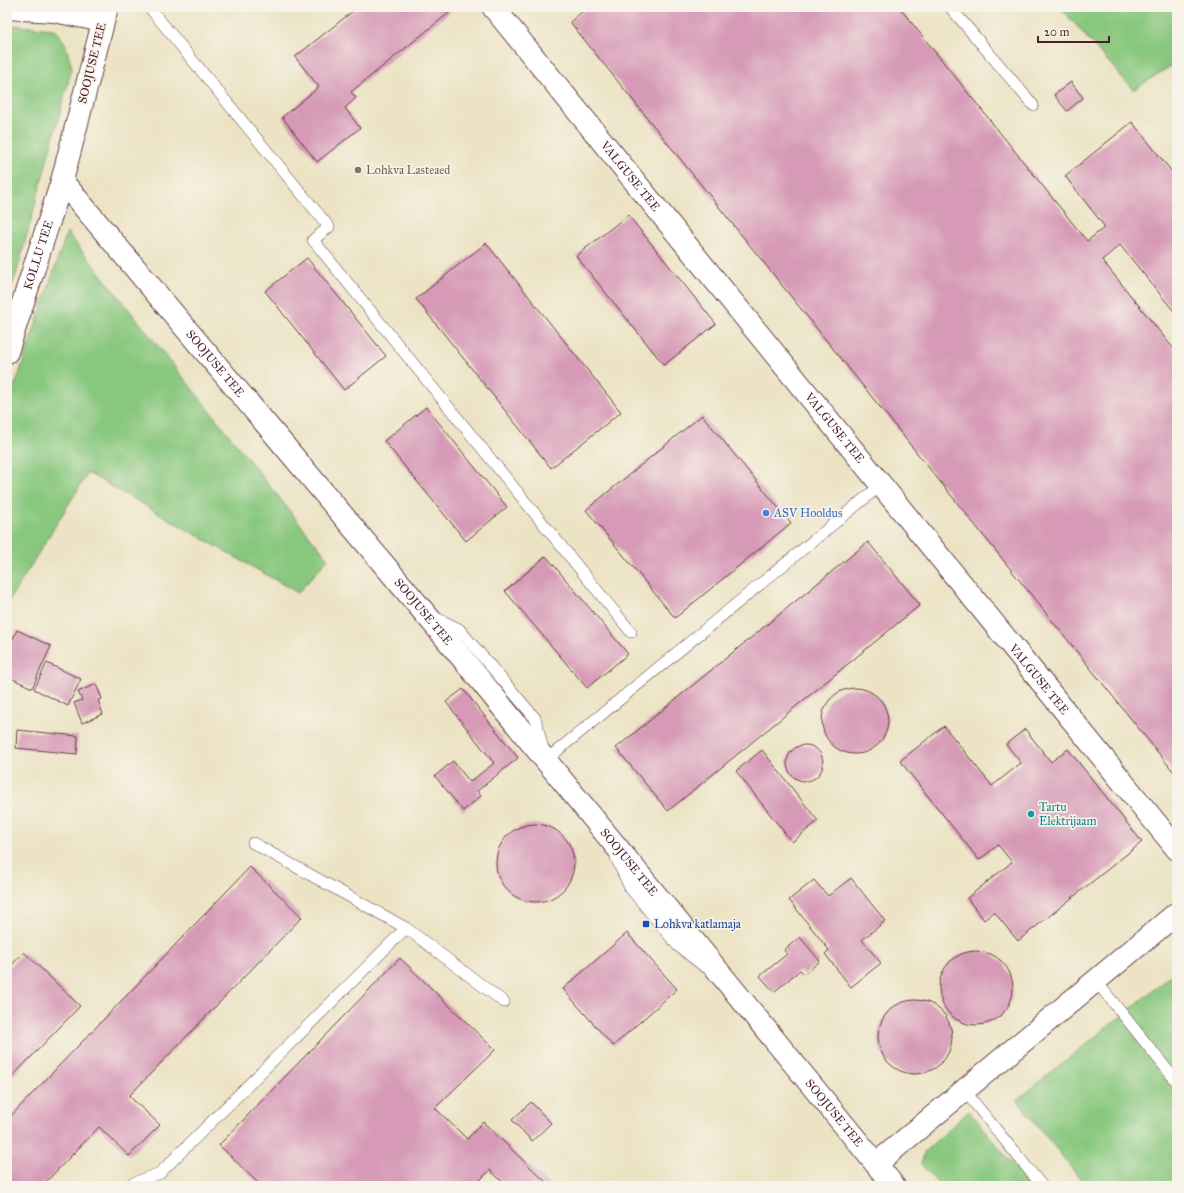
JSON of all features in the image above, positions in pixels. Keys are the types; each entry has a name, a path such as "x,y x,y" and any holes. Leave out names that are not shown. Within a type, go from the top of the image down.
{"street":[{"path":"7,8 105,14"},
{"name":"VALGUSE TEE","path":"498,9 881,485 1177,849"},
{"name":"SOOJUSE TEE","path":"105,14 62,181 546,760 894,1186"},
{"name":"KOLLU TEE","path":"7,352 62,181"},
{"path":"876,1164 1177,913"}],"lane":[{"path":"150,7 329,227 313,240 631,632"},
{"path":"950,7 1033,104"},
{"path":"546,760 881,485"},
{"path":"253,843 406,928 504,1002"},
{"path":"126,1186 160,1173 406,928"},
{"path":"1096,981 1177,1082"},
{"path":"964,1090 1042,1186"}],"green space":[{"path":"1060,7 1177,7 1177,62 1133,90"},
{"path":"7,25 55,29 65,43 72,68 16,275 7,297"},
{"path":"67,232 328,559 298,593 88,473 7,604 7,401 17,380"},
{"path":"1177,971 1177,1186 1086,1186 1017,1100"},
{"path":"969,1111 1030,1186 940,1186 921,1164 925,1151"}],"building":[{"name":"Lohkva Lasteaed","path":"358,7 446,7 450,12 351,92 356,98 345,108 360,128 317,162 282,117 319,87 295,57"},
{"path":"588,7 899,7 1087,241 1105,227 1065,176 1132,122 1177,178 1177,315 1120,245 1102,260 1177,353 1177,776 570,22"},
{"path":"1071,82 1083,98 1067,111 1054,95"},
{"path":"628,215 716,324 664,365 576,256"},
{"path":"486,243 621,412 551,468 416,299"},
{"path":"307,258 386,356 344,390 265,291"},
{"path":"426,407 507,507 466,541 384,441"},
{"path":"702,415 791,523 675,618 586,510"},
{"path":"868,542 920,605 668,811 616,748"},
{"path":"546,556 628,654 587,688 505,591"},
{"path":"17,630 51,646 32,688 7,676 7,651"},
{"path":"47,663 81,679 68,706 34,689"},
{"path":"96,684 102,699 98,700 103,714 82,723 74,703 82,700 78,692"},
{"path":"855,688 868,691 878,698 885,708 888,721 885,734 878,744 868,751 855,754 842,751 832,744 825,734 822,721 825,708 832,698 842,691"},
{"path":"463,689 518,758 477,791 481,796 463,811 435,776 453,761 470,782 494,763 446,702"},
{"name":"Tartu Elektrijaam","path":"944,726 992,786 1021,763 1006,744 1025,729 1051,762 1068,749 1142,842 1018,941 994,912 984,920 967,898 1012,862 998,845 979,860 900,761"},
{"path":"17,730 78,736 77,754 16,748"},
{"path":"805,745 815,748 820,753 823,763 820,773 815,778 805,781 795,778 790,773 787,763 790,753 795,748"},
{"path":"762,750 818,821 792,842 736,771"},
{"path":"535,824 550,827 563,835 571,848 574,863 571,878 563,891 550,899 535,902 520,899 507,891 499,878 496,863 499,848 507,835 520,827"},
{"path":"250,867 302,917 129,1096 160,1125 129,1156 99,1127 42,1186 7,1186 7,1120"},
{"path":"851,878 885,921 862,940 881,963 851,987 825,954 829,950 789,900 814,880 828,896"},
{"path":"627,933 677,989 613,1046 563,989"},
{"path":"800,937 820,961 804,974 800,970 774,992 760,976 787,954 784,950"},
{"path":"969,951 983,951 997,957 1007,967 1013,981 1011,1002 1007,1009 997,1019 983,1025 969,1025 955,1019 945,1009 939,995 939,981 945,967 955,957"},
{"path":"24,952 80,1006 7,1082 7,970"},
{"path":"400,958 495,1050 435,1108 467,1139 483,1122 550,1186 507,1186 490,1170 474,1186 261,1186 219,1145"},
{"path":"915,1000 936,1006 946,1016 952,1037 946,1058 936,1068 915,1074 894,1068 884,1058 878,1037 884,1016 894,1006"},
{"path":"531,1102 551,1123 532,1141 512,1120"}],"place":[{"name":"Lohkva Lasteaed","path":"358,170"},
{"name":"ASV Hooldus","path":"766,513"},
{"name":"Tartu Elektrijaam","path":"1031,814"},
{"name":"Lohkva katlamaja","path":"646,924"}]}
